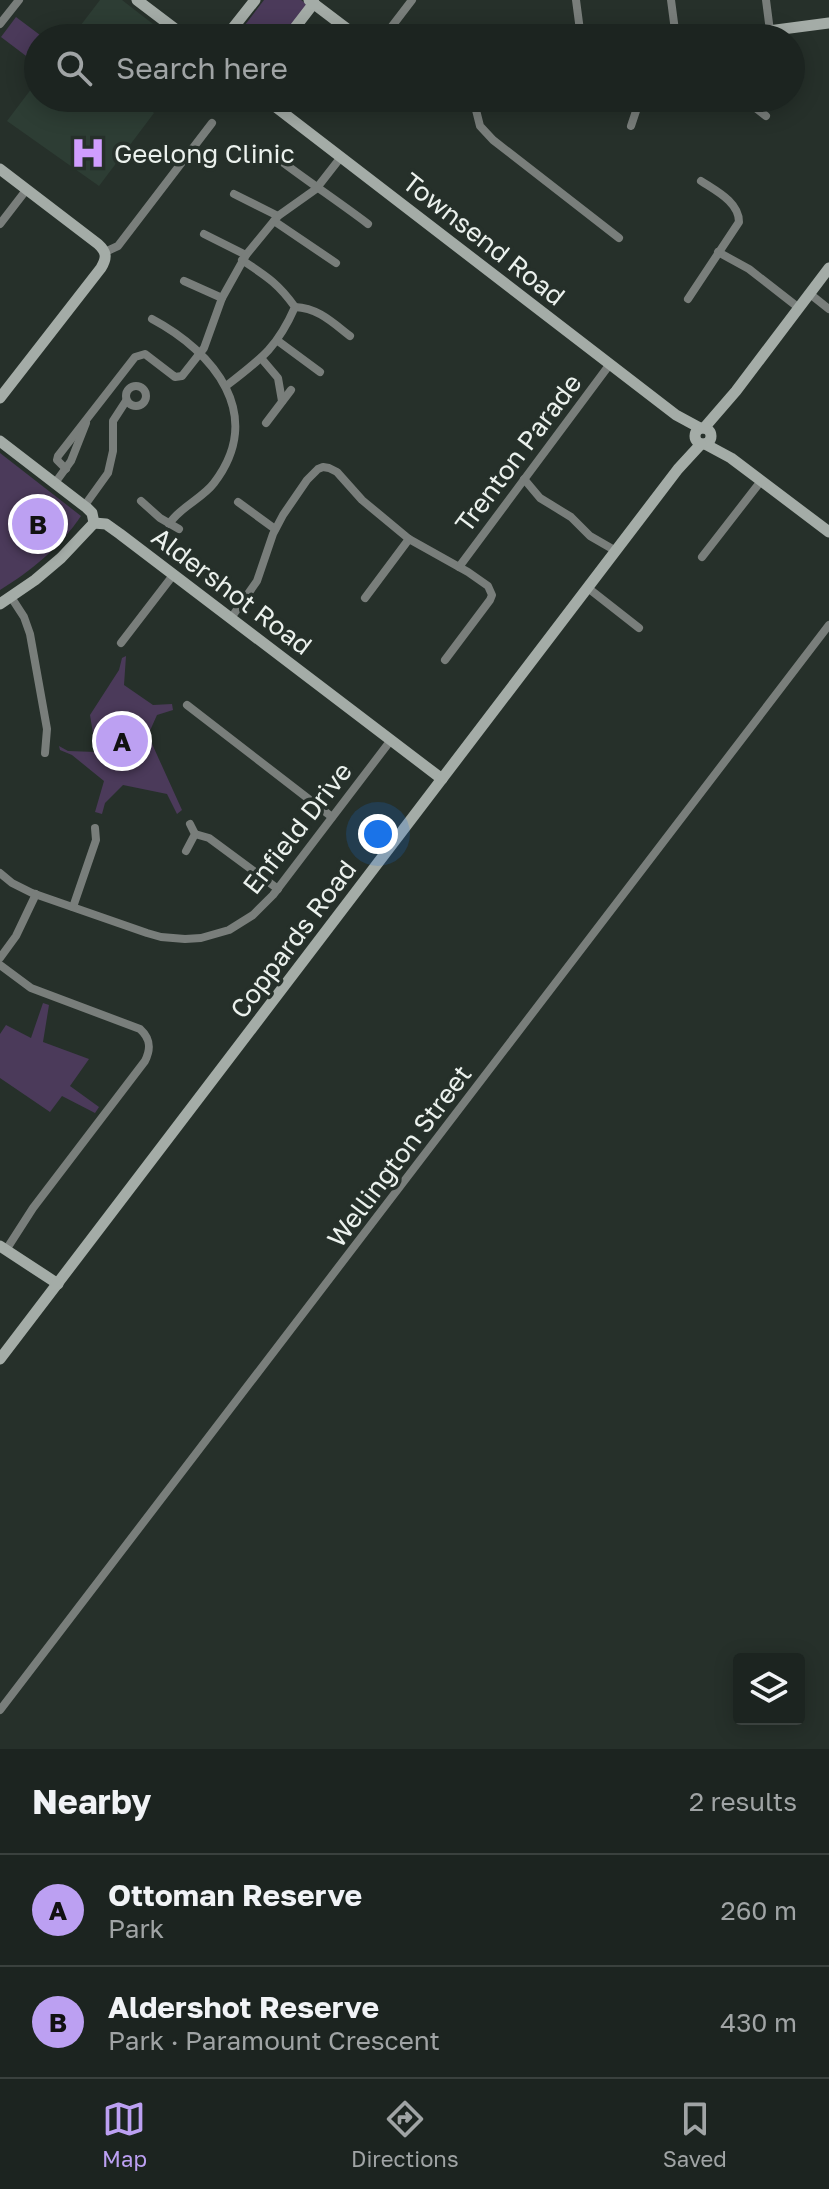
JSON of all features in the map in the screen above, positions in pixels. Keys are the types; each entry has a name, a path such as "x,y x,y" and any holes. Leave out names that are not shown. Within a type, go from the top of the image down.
{"street":[{"path":"0,24 19,0"},
{"path":"137,0 169,24"},
{"path":"236,24 255,0"},
{"path":"394,24 412,0"},
{"path":"576,0 579,24"},
{"path":"671,0 674,24"},
{"path":"766,0 769,24"},
{"path":"297,24 312,2 341,24"},
{"path":"805,26 829,23"},
{"name":"Townsend Road","path":"282,112 829,532"},
{"path":"476,112 480,126 493,140 619,238"},
{"path":"631,126 636,112"},
{"path":"761,112 766,116"},
{"path":"105,252 118,246 212,123"},
{"path":"268,151 368,224"},
{"path":"55,483 66,469 76,440 88,419 138,354 145,354 179,377 189,369 201,354 222,298 244,257 276,219 316,189 341,157"},
{"path":"0,169 98,244 105,252 105,261 0,398"},
{"path":"688,299 736,227 739,216 733,206 701,181"},
{"path":"0,224 27,189"},
{"path":"234,194 276,219 336,263"},
{"path":"204,234 244,257 282,288 295,307"},
{"path":"718,252 749,269 799,308"},
{"name":"Coppards Road","path":"0,1359 829,268"},
{"path":"184,281 222,298"},
{"path":"810,294 829,309"},
{"path":"295,307 308,307 350,336"},
{"path":"226,386 278,341 295,307"},
{"path":"152,319 181,336 201,354 226,386 235,416 230,456 212,486 180,511 169,524"},
{"path":"278,341 320,372"},
{"path":"261,358 278,378 282,401"},
{"name":"Trenton Parade","path":"459,567 610,364"},
{"path":"266,423 291,390"},
{"path":"85,505 108,473 113,451 113,421 126,401"},
{"path":"66,469 57,458 76,440"},
{"path":"0,441 85,505 92,513 94,523 61,558 0,604"},
{"path":"231,618 257,581 275,529 307,480 318,469 329,468 337,472 371,509 409,539 488,586 492,595 488,604 445,660"},
{"path":"524,479 540,498 571,517 590,536 616,551"},
{"path":"702,557 761,481"},
{"path":"141,501 179,529"},
{"path":"238,502 275,529"},
{"name":"Aldershot Road","path":"94,523 112,528 442,779"},
{"path":"365,598 409,539"},
{"path":"121,643 174,574"},
{"path":"588,588 639,628"},
{"path":"11,597 24,617 30,634 47,729 45,753"},
{"name":"Wellington Street","path":"0,1710 829,625"},
{"path":"187,705 332,817"},
{"name":"Enfield Drive","path":"0,873 12,883 36,894 161,937 201,938 217,934 239,924 265,905 391,740"},
{"path":"190,824 195,834 209,838 278,889"},
{"path":"73,907 96,840 95,828"},
{"path":"186,851 195,834"},
{"path":"0,958 16,936 36,894"},
{"path":"0,965 31,988 140,1029 150,1046 145,1061 2,1247 58,1284"}],"shaded area":[{"path":"100,0 122,0 153,24 82,24"},
{"path":"264,0 301,0 308,5 294,24 246,24"},
{"path":"16,17 25,24 24,54 1,37"},
{"name":"Geelong Clinic","path":"24,99 24,112 154,113 99,186 7,121"},
{"path":"0,453 81,516 45,557 0,590"},
{"path":"126,656 124,685 153,705 172,704 173,710 157,715 148,735 182,810 177,814 167,794 123,785 105,803 102,814 95,812 104,781 72,755 60,750 59,746 68,751 96,752 90,715"},
{"path":"43,1003 49,1005 43,1042 89,1059 70,1086 99,1107 95,1113 62,1096 50,1112 0,1078 0,1034 6,1025 31,1038"}],"place":[{"name":"Geelong Clinic","path":"88,153"},
{"name":"Aldershot Reserve","path":"38,524"},
{"name":"Ottoman Reserve","path":"122,741"}]}
